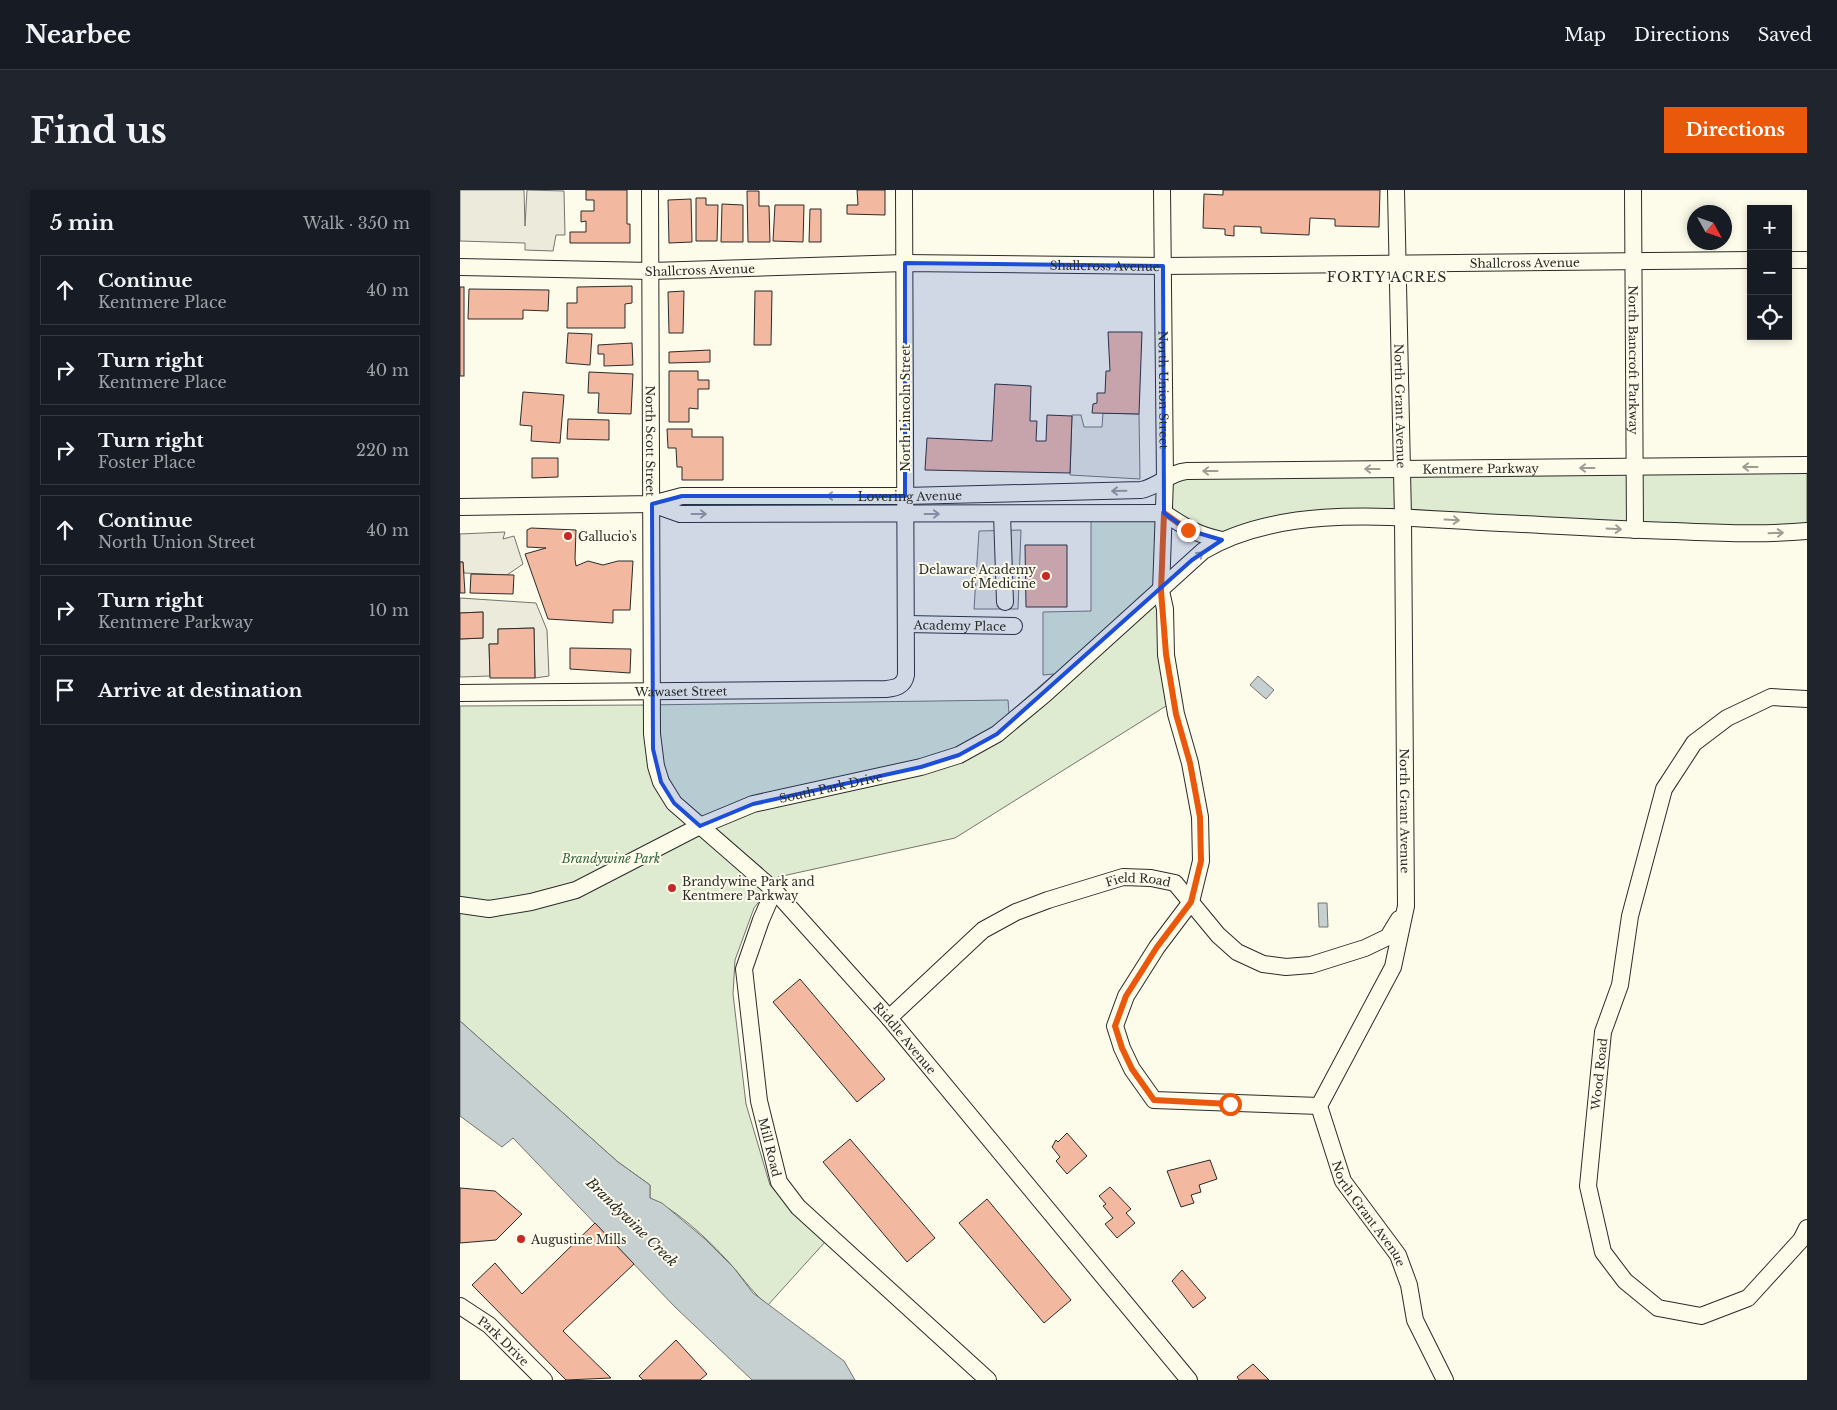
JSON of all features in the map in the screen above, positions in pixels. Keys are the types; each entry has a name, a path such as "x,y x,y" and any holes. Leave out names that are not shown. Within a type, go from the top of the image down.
{"street":[{"name":"North Scott Street","path":"650,190 653,692"},
{"name":"North Lincoln Street","path":"901,685 906,675 904,190"},
{"name":"North Union Street","path":"1162,190 1165,479 1161,591 1166,654 1176,714 1190,763 1200,817 1201,861 1191,902"},
{"name":"North Grant Avenue","path":"1396,190 1403,518 1406,906 1393,967 1319,1106 1343,1181 1398,1255 1409,1285 1415,1320 1445,1380"},
{"name":"North Bancroft Parkway","path":"1633,190 1635,530"},
{"name":"Shallcross Avenue","path":"460,267 651,271 904,263 1163,266 1747,260"},
{"path":"1792,260 1807,260"},
{"name":"Kentmere Parkway","path":"1165,479 1180,471 1803,466"},
{"name":"Lovering Avenue","path":"460,506 652,504 682,496 905,496 1141,490 1156,486 1165,479"},
{"name":"Lovering Avenue","path":"652,504 680,514 1164,513"},
{"path":"1164,513 1188,530 1201,536 1222,540"},
{"name":"Academy Place","path":"1002,514 1005,602"},
{"path":"1161,591 1192,560 1222,540 1294,522 1344,517 1749,534 1807,531"},
{"name":"South Park Drive","path":"460,905 489,909 531,902 576,890 700,826 753,804 921,767 958,755 997,734 1161,591"},
{"name":"Academy Place","path":"906,624 1014,626"},
{"name":"Wawaset Street","path":"460,693 886,689 901,685"},
{"name":"Riddle Avenue","path":"653,692 654,749 661,782 674,802 774,890 889,1018 1188,1380"},
{"name":"Wood Road","path":"1807,699 1771,697 1727,718 1694,742 1664,789 1630,916 1620,986 1603,1032 1588,1186 1603,1252 1625,1281 1658,1308 1701,1316 1748,1298 1801,1240 1807,1228"},
{"name":"Field Road","path":"889,1018 983,930 1016,912 1123,877 1151,878 1175,883 1218,935 1236,952 1263,964 1286,967 1311,965 1365,948 1388,937 1406,906"},
{"name":"Mill Road","path":"774,890 761,920 744,969 759,1101 780,1182 798,1207 988,1380"},
{"path":"1191,902 1157,947 1126,996 1115,1026 1122,1048 1132,1069 1154,1100 1319,1106"},
{"name":"Park Drive","path":"460,1306 489,1325 544,1380"}],"highlighted area":[{"path":"905,263 1163,266 1164,513 1188,530 1222,540 1192,560 997,734 959,755 921,767 753,804 700,826 674,803 661,782 653,749 652,504 682,496 905,496"}],"green space":[{"name":"Brandywine Park","path":"1807,465 1807,531 1344,517 1222,540 1164,514 1174,701 955,838 778,877 754,908 735,960 733,994 746,1104 770,1185 825,1242 768,1305 695,1229 672,1211 650,1198 650,1185 618,1162 460,1021 460,706 1008,700 1009,713 1054,674 1043,675 1043,612 1091,611 1091,514 1164,513 1165,479"}],"shaded area":[{"path":"460,190 524,190 525,226 527,190 564,191 565,235 556,235 553,251 525,250 525,243 460,241"},
{"path":"1103,413 1139,414 1140,479 1070,475 1072,415 1081,415 1084,427 1102,427"},
{"path":"1021,530 1018,609 974,609 979,531"},
{"path":"505,532 503,539 514,536 523,564 507,575 464,573 463,562 460,562 460,534"},
{"path":"460,598 536,603 547,630 549,676 535,678 534,628 498,629 498,644 489,644 490,676 460,677 460,639 483,638 483,612 460,613"}],"water":[{"path":"1258,676 1274,690 1266,699 1250,685"},
{"path":"1318,903 1327,903 1328,927 1319,927"},
{"name":"Brandywine Creek","path":"460,1021 618,1162 650,1185 650,1198 662,1203 705,1239 734,1268 753,1293 844,1361 855,1380 752,1380 675,1307 513,1138 502,1147 460,1116"}],"building":[{"path":"586,190 627,190 627,224 630,224 630,243 570,243 570,232 586,232 586,221 581,222 581,211 594,211 594,200 586,200"},
{"path":"857,190 885,190 885,215 847,214 847,205 858,205"},
{"path":"1223,190 1380,190 1379,227 1335,226 1335,219 1310,218 1309,235 1261,233 1261,227 1234,226 1234,236 1225,235 1225,229 1203,228 1204,194 1223,195"},
{"path":"747,191 759,191 759,206 769,206 770,242 748,242"},
{"path":"696,198 706,198 706,205 718,205 717,241 696,241"},
{"path":"691,199 692,242 669,243 668,200"},
{"path":"722,204 743,205 743,242 721,242"},
{"path":"775,205 804,205 803,242 773,241"},
{"path":"810,209 821,209 821,242 809,242"},
{"path":"632,286 632,303 625,304 625,328 567,328 567,303 577,303 577,287"},
{"path":"460,287 464,287 464,376 460,376"},
{"path":"469,289 549,290 548,311 523,310 523,319 468,319"},
{"path":"684,291 683,333 669,333 668,292"},
{"path":"755,291 772,291 771,345 754,345"},
{"path":"1108,332 1142,332 1139,414 1092,413 1093,404 1097,403 1097,393 1105,393 1106,371 1110,371"},
{"path":"568,333 592,334 590,365 566,363"},
{"path":"632,343 633,365 604,366 604,354 598,354 598,345"},
{"path":"710,350 710,362 669,363 669,352"},
{"path":"669,371 698,371 698,380 709,380 709,389 698,389 698,409 689,408 689,422 669,422"},
{"path":"589,372 633,374 631,414 598,413 599,393 588,393"},
{"path":"995,384 1031,386 1030,421 1037,421 1036,441 1046,441 1047,415 1072,416 1070,473 925,470 927,438 992,441"},
{"path":"523,392 564,395 560,443 531,441 532,426 520,425"},
{"path":"568,419 609,420 609,440 567,439"},
{"path":"667,429 692,429 692,437 723,437 723,480 682,480 682,467 677,467 676,448 668,448"},
{"path":"532,458 558,458 558,477 532,478"},
{"path":"531,528 576,530 576,566 588,561 603,565 618,561 633,561 630,610 613,610 613,623 548,619 525,554 546,548 527,547 527,530"},
{"name":"Delaware Academy of Medicine","path":"1025,545 1067,545 1067,607 1026,607"},
{"path":"460,562 463,562 465,593 460,593"},
{"path":"471,574 514,575 513,594 470,593"},
{"path":"483,612 483,638 460,639 460,613"},
{"path":"534,628 535,678 490,678 489,644 498,644 498,629"},
{"path":"570,648 631,649 630,673 570,669"},
{"path":"800,979 885,1079 857,1102 773,1002"},
{"path":"1067,1133 1087,1156 1067,1174 1056,1161 1060,1157 1052,1147 1056,1140 1058,1142"},
{"path":"850,1139 935,1238 907,1262 823,1162"},
{"path":"1210,1160 1217,1179 1199,1185 1201,1192 1191,1195 1194,1203 1181,1207 1167,1171"},
{"path":"1110,1187 1131,1209 1126,1213 1135,1223 1117,1238 1105,1224 1113,1218 1103,1206 1106,1204 1099,1196"},
{"path":"460,1188 495,1191 522,1214 496,1240 460,1243"},
{"path":"987,1199 1071,1300 1044,1323 959,1223"},
{"path":"595,1223 634,1264 563,1331 611,1378 566,1380 472,1285 495,1263 522,1294"},
{"path":"1182,1270 1206,1298 1193,1308 1172,1281"},
{"path":"676,1340 707,1374 700,1380 643,1380 639,1376"},
{"path":"1253,1364 1269,1380 1239,1380 1237,1377"}],"place":[{"name":"Gallucio's","path":"568,536"},
{"name":"Delaware Academy of Medicine","path":"1046,576"},
{"name":"Brandywine Park and Kentmere Parkway","path":"672,888"},
{"name":"Augustine Mills","path":"521,1239"}],"district":[{"name":"FORTY ACRES","path":"1387,277"}],"route":[{"path":"1188,530 1164,513 1161,591 1164,609 1166,654 1176,714 1190,763 1200,817 1201,861 1191,902 1157,947 1126,996 1115,1026 1122,1048 1132,1069 1154,1100 1230,1104"}]}
